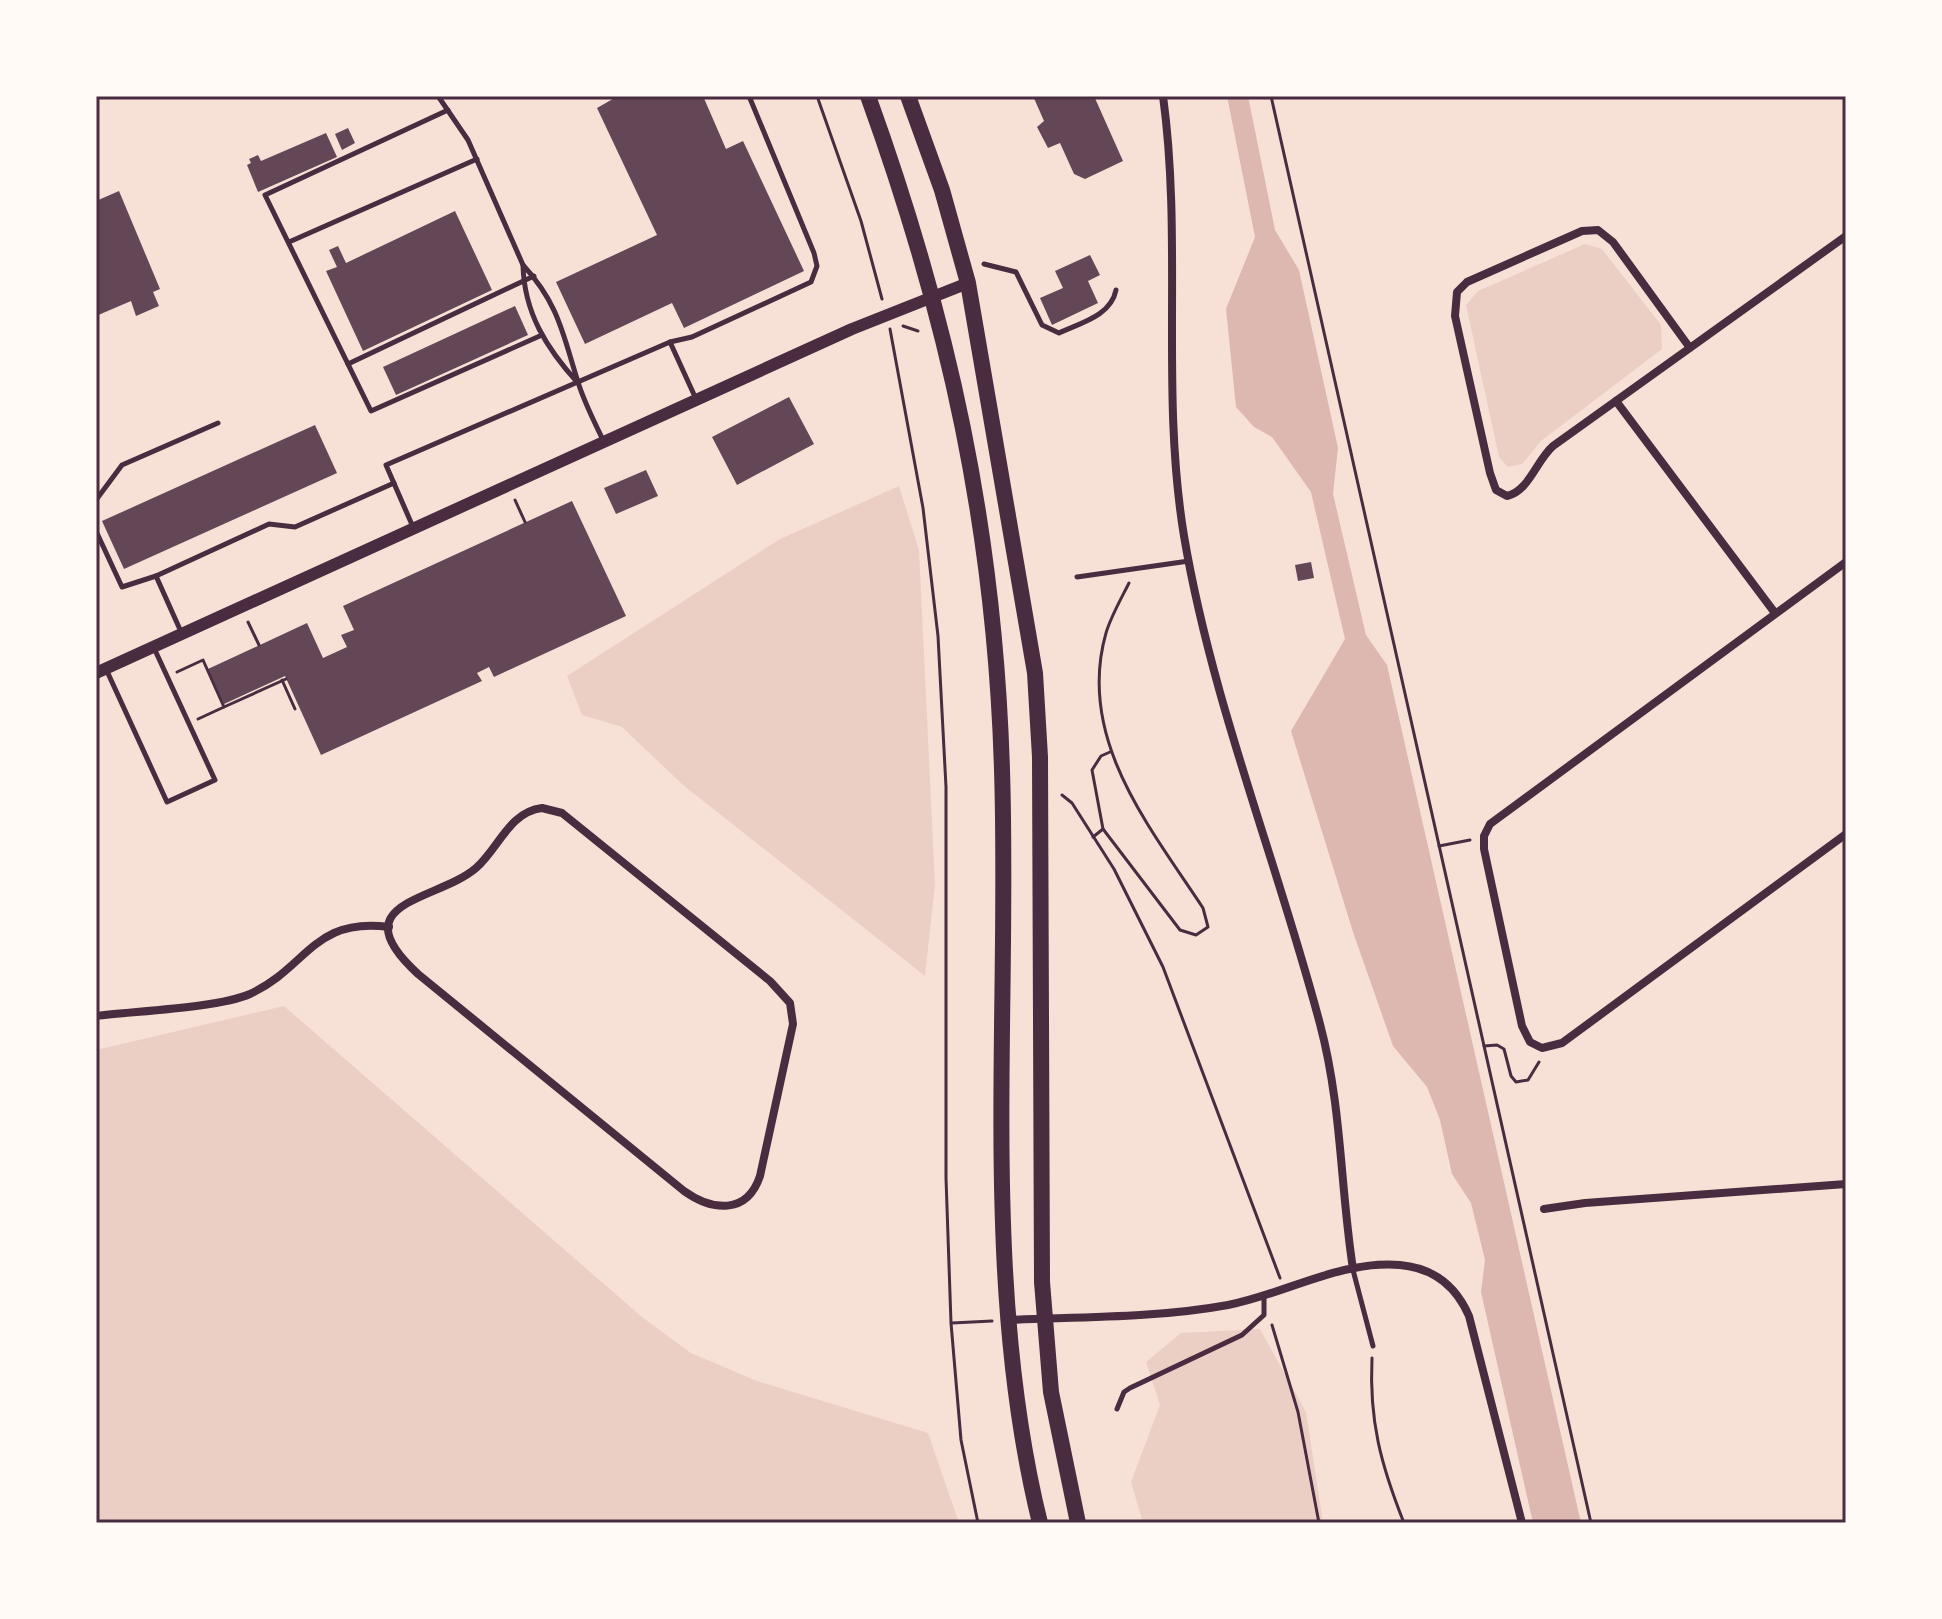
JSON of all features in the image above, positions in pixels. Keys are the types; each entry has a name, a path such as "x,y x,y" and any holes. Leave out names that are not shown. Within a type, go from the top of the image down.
{"main road":[{"path":"868,96 917,237 933,294 968,444 988,574 998,675 1002,771 1008,1320 1017,1413 1040,1523"},
{"path":"908,96 942,190 968,283 1038,699 1044,1318 1056,1425 1078,1523"}],"street":[{"path":"1163,96 1173,205 1177,463 1189,561 1219,682 1326,1053 1340,1121 1353,1269"},
{"path":"1690,348 1613,242 1598,230 1582,231 1467,282 1457,292 1454,307 1458,330 1490,473 1500,494 1507,496 1521,490 1544,454 1846,236"},
{"path":"101,671 603,441 933,294 968,283"},
{"path":"1616,401 1775,613"},
{"path":"1846,562 1488,828 1483,841 1522,1026 1530,1042 1545,1048 1565,1041 1846,834"},
{"path":"542,808 562,813 770,981 790,1003 793,1024 760,1176 751,1193 735,1205 715,1207 684,1191 418,974 400,956 389,927 393,915 402,905 474,870 519,816 542,808"},
{"path":"96,1016 244,996 341,928 366,924 389,927"},
{"path":"1544,1209 1846,1184"},
{"path":"1008,1320 1216,1307 1353,1269 1389,1265 1419,1269 1450,1285 1462,1299 1483,1360 1522,1523"}],"lane":[{"path":"438,96 477,159 523,265 524,294 550,352 578,383"},
{"path":"413,528 386,465 670,342 692,337 803,289 816,271 814,253 749,96"},
{"path":"448,110 265,195 371,411 542,335"},
{"path":"289,242 477,159"},
{"path":"984,264 1016,272 1042,325 1059,333 1100,314 1112,303 1116,290"},
{"path":"523,265 543,286 569,343 578,383 603,441"},
{"path":"348,364 534,276"},
{"path":"670,342 696,400"},
{"path":"96,500 122,465 218,423"},
{"path":"96,531 122,587 156,576 269,524 295,527 394,483"},
{"path":"1077,577 1189,561"},
{"path":"156,576 182,634"},
{"path":"101,671 167,802 215,780 154,647"},
{"path":"1353,1269 1373,1346"},
{"path":"1117,1409 1124,1392 1242,1335 1266,1309 1264,1295"}],"path":[{"path":"817,96 861,221 881,295"},
{"path":"1271,96 1591,1523"},
{"path":"890,327 931,561 944,723 946,1178 951,1323 961,1440 978,1523"},
{"path":"515,499 525,522"},
{"path":"1110,752 1101,756 1092,770 1103,829 1180,930 1196,935 1208,927 1203,908 1156,837 1110,752 1099,710 1098,680 1106,631 1136,569"},
{"path":"248,622 259,645"},
{"path":"167,676 203,660 224,707"},
{"path":"189,723 284,680 295,709"},
{"path":"1062,795 1072,803 1137,911 1163,967 1284,1289"},
{"path":"1093,837 1103,829"},
{"path":"1439,846 1467,841"},
{"path":"1484,1046 1497,1045 1504,1049 1511,1076 1516,1082 1528,1080 1540,1060"},
{"path":"1520,1203 1526,1201"},
{"path":"1266,1309 1298,1412 1319,1523"},
{"path":"951,1323 1008,1320"},
{"path":"1373,1346 1369,1403 1389,1485 1404,1523"}],"shaded area":[{"path":"1227,96 1248,96 1275,230 1299,270 1338,448 1333,494 1366,635 1387,665 1581,1523 1533,1523 1481,1292 1485,1260 1471,1203 1452,1174 1440,1120 1427,1087 1393,1046 1353,932 1291,731 1345,639 1311,492 1272,437 1254,427 1236,407 1226,309 1255,237"},
{"path":"1585,244 1602,249 1661,325 1662,349 1541,441 1522,464 1508,467 1499,457 1466,305 1478,291"},
{"path":"899,486 919,550 935,884 925,976 683,785 622,727 582,715 567,676 780,539"},
{"path":"284,1006 642,1317 691,1353 757,1381 928,1433 959,1523 96,1523 96,1050"},
{"path":"1260,1329 1306,1412 1323,1523 1143,1523 1131,1482 1160,1405 1146,1362 1181,1333"}],"building":[{"path":"618,96 703,96 726,149 743,141 804,271 684,328 672,303 585,344 556,282 657,235 597,108"},
{"path":"1033,96 1094,96 1123,161 1085,179 1074,174 1060,143 1048,148 1037,127 1044,121"},
{"path":"348,128 355,143 342,150 335,134"},
{"path":"326,133 337,157 258,192 247,165 251,163 249,159 258,155 261,161"},
{"path":"119,191 160,289 153,292 159,306 136,316 131,301 96,316 96,201"},
{"path":"455,211 492,290 363,351 326,271 337,267 329,250 338,246 346,263"},
{"path":"1090,255 1100,275 1088,281 1098,303 1052,325 1040,298 1063,288 1055,271"},
{"path":"515,306 528,335 396,395 383,367"},
{"path":"789,397 814,444 737,485 712,437"},
{"path":"315,425 337,473 124,569 102,521"},
{"path":"646,470 658,496 616,514 604,488"},
{"path":"572,501 626,616 494,677 489,667 477,673 482,681 321,755 285,676 224,704 208,669 307,623 323,658 347,647 341,635 354,630 343,606"},
{"path":"1311,562 1314,578 1298,581 1295,565"}]}
